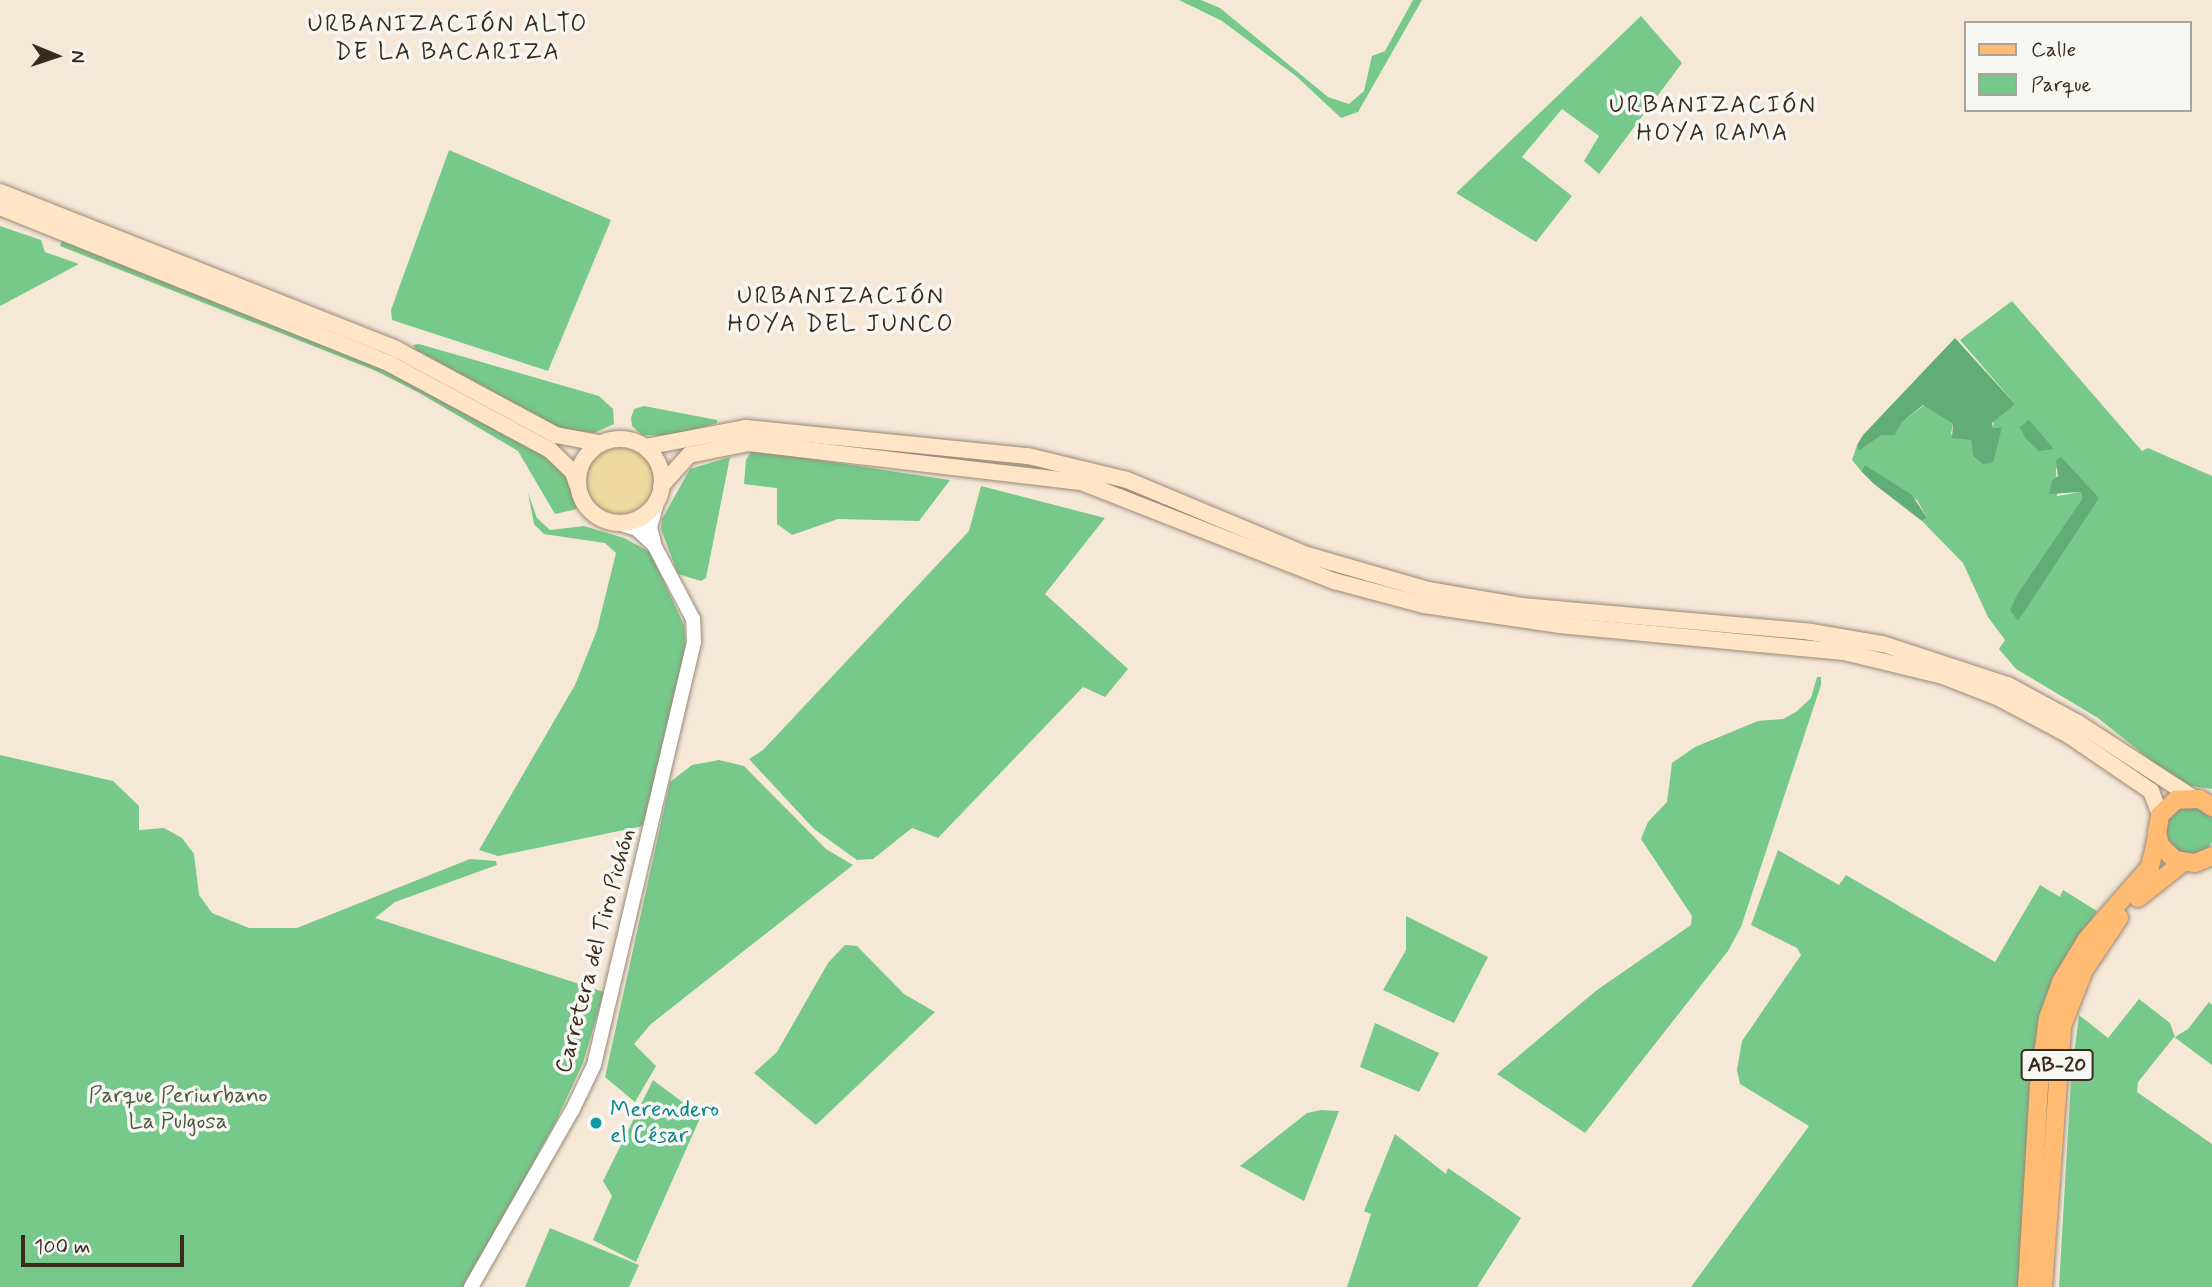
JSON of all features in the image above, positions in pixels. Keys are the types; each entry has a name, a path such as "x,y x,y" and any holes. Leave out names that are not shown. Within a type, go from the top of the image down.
{"main road":[{"path":"0,192 396,349 556,435 599,443 622,439 645,447 746,428 1028,456 1127,480 1307,555 1417,588 1522,606 1811,632 1884,643 2008,685 2078,723 2192,797 2212,807"},
{"path":"0,207 390,364 550,450 568,465 590,512 619,523 643,516 689,455 748,443 1081,482 1299,568 1424,605 1545,624 1844,652 1943,676 1997,697 2067,734 2151,790 2161,815"},
{"path":"577,484 582,461 599,443"},
{"path":"645,447 659,465 659,492"},
{"path":"2189,865 2167,855 2157,837 2161,815 2170,804 2192,797"},
{"name":"AB-20","path":"2027,1287 2039,1086 2049,1018 2066,973 2087,939 2143,878 2154,858 2157,837"},
{"name":"AB-20","path":"2043,1287 2058,1049 2066,1010 2113,924 2189,865"}],"street":[{"path":"654,545 650,527 659,492"},
{"path":"619,523 637,529 654,545"},
{"name":"Carretera del Tiro Pichón","path":"471,1287 572,1111 594,1065 695,643 693,620 654,545"}],"green space":[{"path":"1179,0 1201,0 1220,8 1328,97 1349,104 1364,91 1372,56 1385,51 1413,0 1422,0 1358,112 1341,118 1296,76 1222,21"},
{"path":"1641,16 1682,63 1599,174 1584,161 1599,136 1562,109 1522,157 1572,196 1536,242 1456,193"},
{"path":"449,150 611,220 548,371 392,320 391,310"},
{"path":"0,226 41,240 45,252 79,264 0,306"},
{"path":"62,240 389,370 554,461 564,470 577,509 555,514 518,451 418,392 374,370 60,246"},
{"path":"2012,301 2142,451 2148,448 2212,476 2212,789 2190,786 2159,767 2098,718 2016,669 1999,649 2005,640 1988,617 1963,563 1922,521 1927,518 1917,500 1865,465 1861,471 1852,460 1857,445 1859,451 1882,435 1895,435 1902,422 1924,405 1953,424 1951,434 1971,439 1973,456 1982,464 2002,427 1993,428 1994,418 2015,404 1960,340","holes":["2056,468 2099,498 2018,593 2084,498 2081,492 2057,496"]},
{"path":"1955,338 2015,404 1992,423 1993,428 2002,427 1993,463 1982,464 1973,456 1971,440 1952,438 1953,424 1923,405 1902,422 1895,435 1882,435 1859,451 1857,445 1863,435"},
{"path":"419,344 599,396 613,409 614,424 594,433 562,429 416,350 413,345"},
{"path":"644,406 717,420 717,423 670,436 642,435 632,426 631,418 634,409"},
{"path":"2029,420 2054,449 2039,451 2025,438 2020,427"},
{"path":"752,450 950,480 919,521 838,519 792,535 777,524 777,488 744,484 746,460"},
{"path":"730,457 706,578 701,581 678,574 661,529 662,519 690,469"},
{"path":"2061,457 2099,498 2018,621 2010,610 2018,593 2083,498 2081,492 2049,494 2052,481 2058,476 2056,460"},
{"path":"1865,465 1912,495 1927,518 1922,521 1874,484 1861,471"},
{"path":"981,486 1105,518 1045,594 1128,669 1105,697 1083,687 938,838 912,828 873,859 857,860 814,829 749,759 763,750 969,531"},
{"path":"528,493 537,518 550,530 584,526 624,538 650,552 684,625 686,650 648,825 498,856 479,850 575,685 597,630 616,553 605,543 544,534 534,524"},
{"path":"1817,677 1821,677 1821,685 1741,927 1728,951 1585,1133 1497,1074 1597,990 1691,925 1692,916 1641,839 1648,822 1667,802 1672,763 1695,747 1758,721 1783,719 1796,712 1811,698"},
{"name":"Parque Periurbano La Pulgosa","path":"0,755 113,781 139,806 139,830 164,828 182,838 194,854 199,895 212,913 249,928 297,928 470,859 496,861 497,865 395,902 375,918 604,992 583,1063 555,1123 466,1287 0,1287"},
{"path":"719,760 744,766 826,849 853,865 651,1024 634,1044 656,1066 635,1102 605,1077 670,782 692,765"},
{"path":"2190,805 2208,812 2213,820 2213,840 2208,848 2190,855 2172,848 2165,830 2172,812"},
{"path":"1778,850 1839,885 1846,875 1995,962 2040,885 2060,897 2063,890 2097,911 2063,965 2022,1287 1691,1287 1809,1126 1740,1084 1737,1070 1742,1041 1801,955 1797,948 1751,925"},
{"path":"1406,916 1488,957 1454,1023 1383,990 1406,950"},
{"path":"845,945 857,946 904,994 935,1012 816,1125 754,1073 777,1052 828,963"},
{"path":"2139,999 2170,1023 2175,1037 2188,1029 2209,1002 2212,1005 2212,1065 2174,1037 2138,1082 2137,1092 2212,1144 2212,1287 2059,1287 2071,1080 2079,1015 2108,1038"},
{"path":"1375,1023 1439,1053 1419,1092 1360,1067"},
{"path":"653,1080 701,1116 636,1262 593,1240 612,1196 603,1181"},
{"path":"1321,1110 1339,1111 1304,1201 1240,1166 1307,1113"},
{"path":"1395,1134 1446,1174 1448,1168 1521,1218 1477,1287 1347,1287 1371,1214 1364,1211"},
{"path":"550,1228 639,1265 629,1287 525,1287"}],"sand":[{"path":"619,444 638,450 648,460 654,479 648,498 638,508 619,514 600,508 590,498 584,479 590,460 600,450"}],"place":[{"name":"Merendero el César","path":"596,1123"}],"district":[{"name":"URBANIZACIÓN ALTO DE LA BACARIZA","path":"448,39"},
{"name":"URBANIZACIÓN HOYA RAMA","path":"1713,120"},
{"name":"URBANIZACIÓN HOYA DEL JUNCO","path":"841,311"}]}
